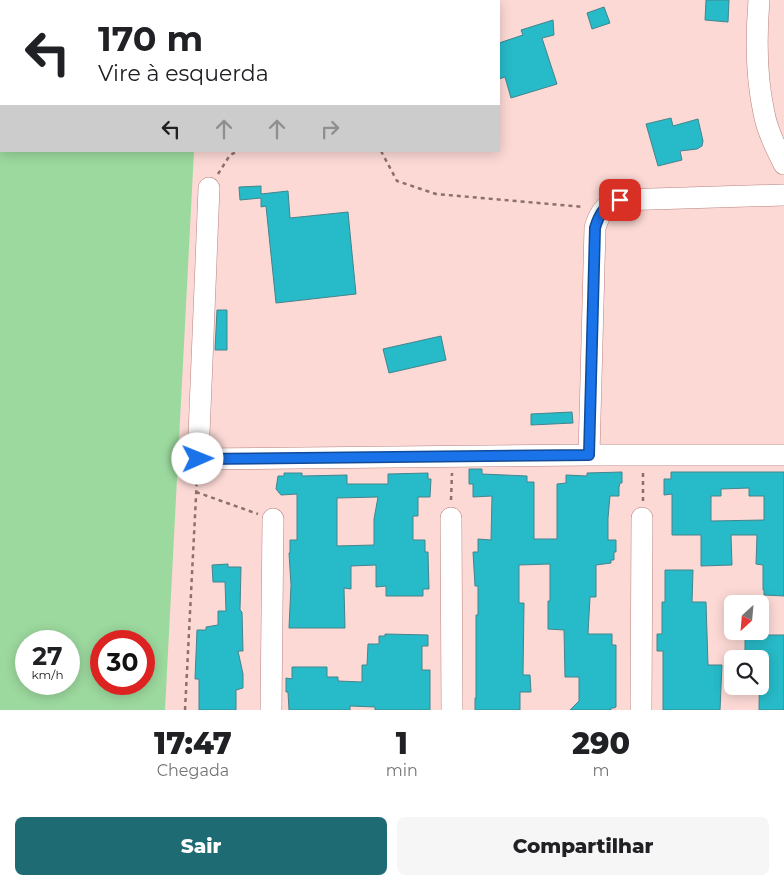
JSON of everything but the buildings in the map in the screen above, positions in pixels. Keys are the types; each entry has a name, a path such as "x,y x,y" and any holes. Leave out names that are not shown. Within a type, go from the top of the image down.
{"street":[{"path":"759,0 757,20 758,70 764,114 784,164"},
{"path":"209,188 198,459 784,455"},
{"path":"589,455 595,228 603,209 611,202 620,200 784,195"},
{"path":"451,518 452,710"},
{"path":"641,710 642,518"},
{"path":"271,710 273,519"}],"path":[{"path":"209,188 230,155 236,152"},
{"path":"382,152 397,181 436,194 603,209"},
{"path":"642,518 644,455"},
{"path":"451,518 452,456"},
{"path":"184,710 198,459"},
{"path":"196,492 273,519"}],"green space":[{"path":"0,152 194,152 165,710 0,710"}],"route":[{"path":"198,459 589,455 595,228 603,209 611,202 620,200"}]}
